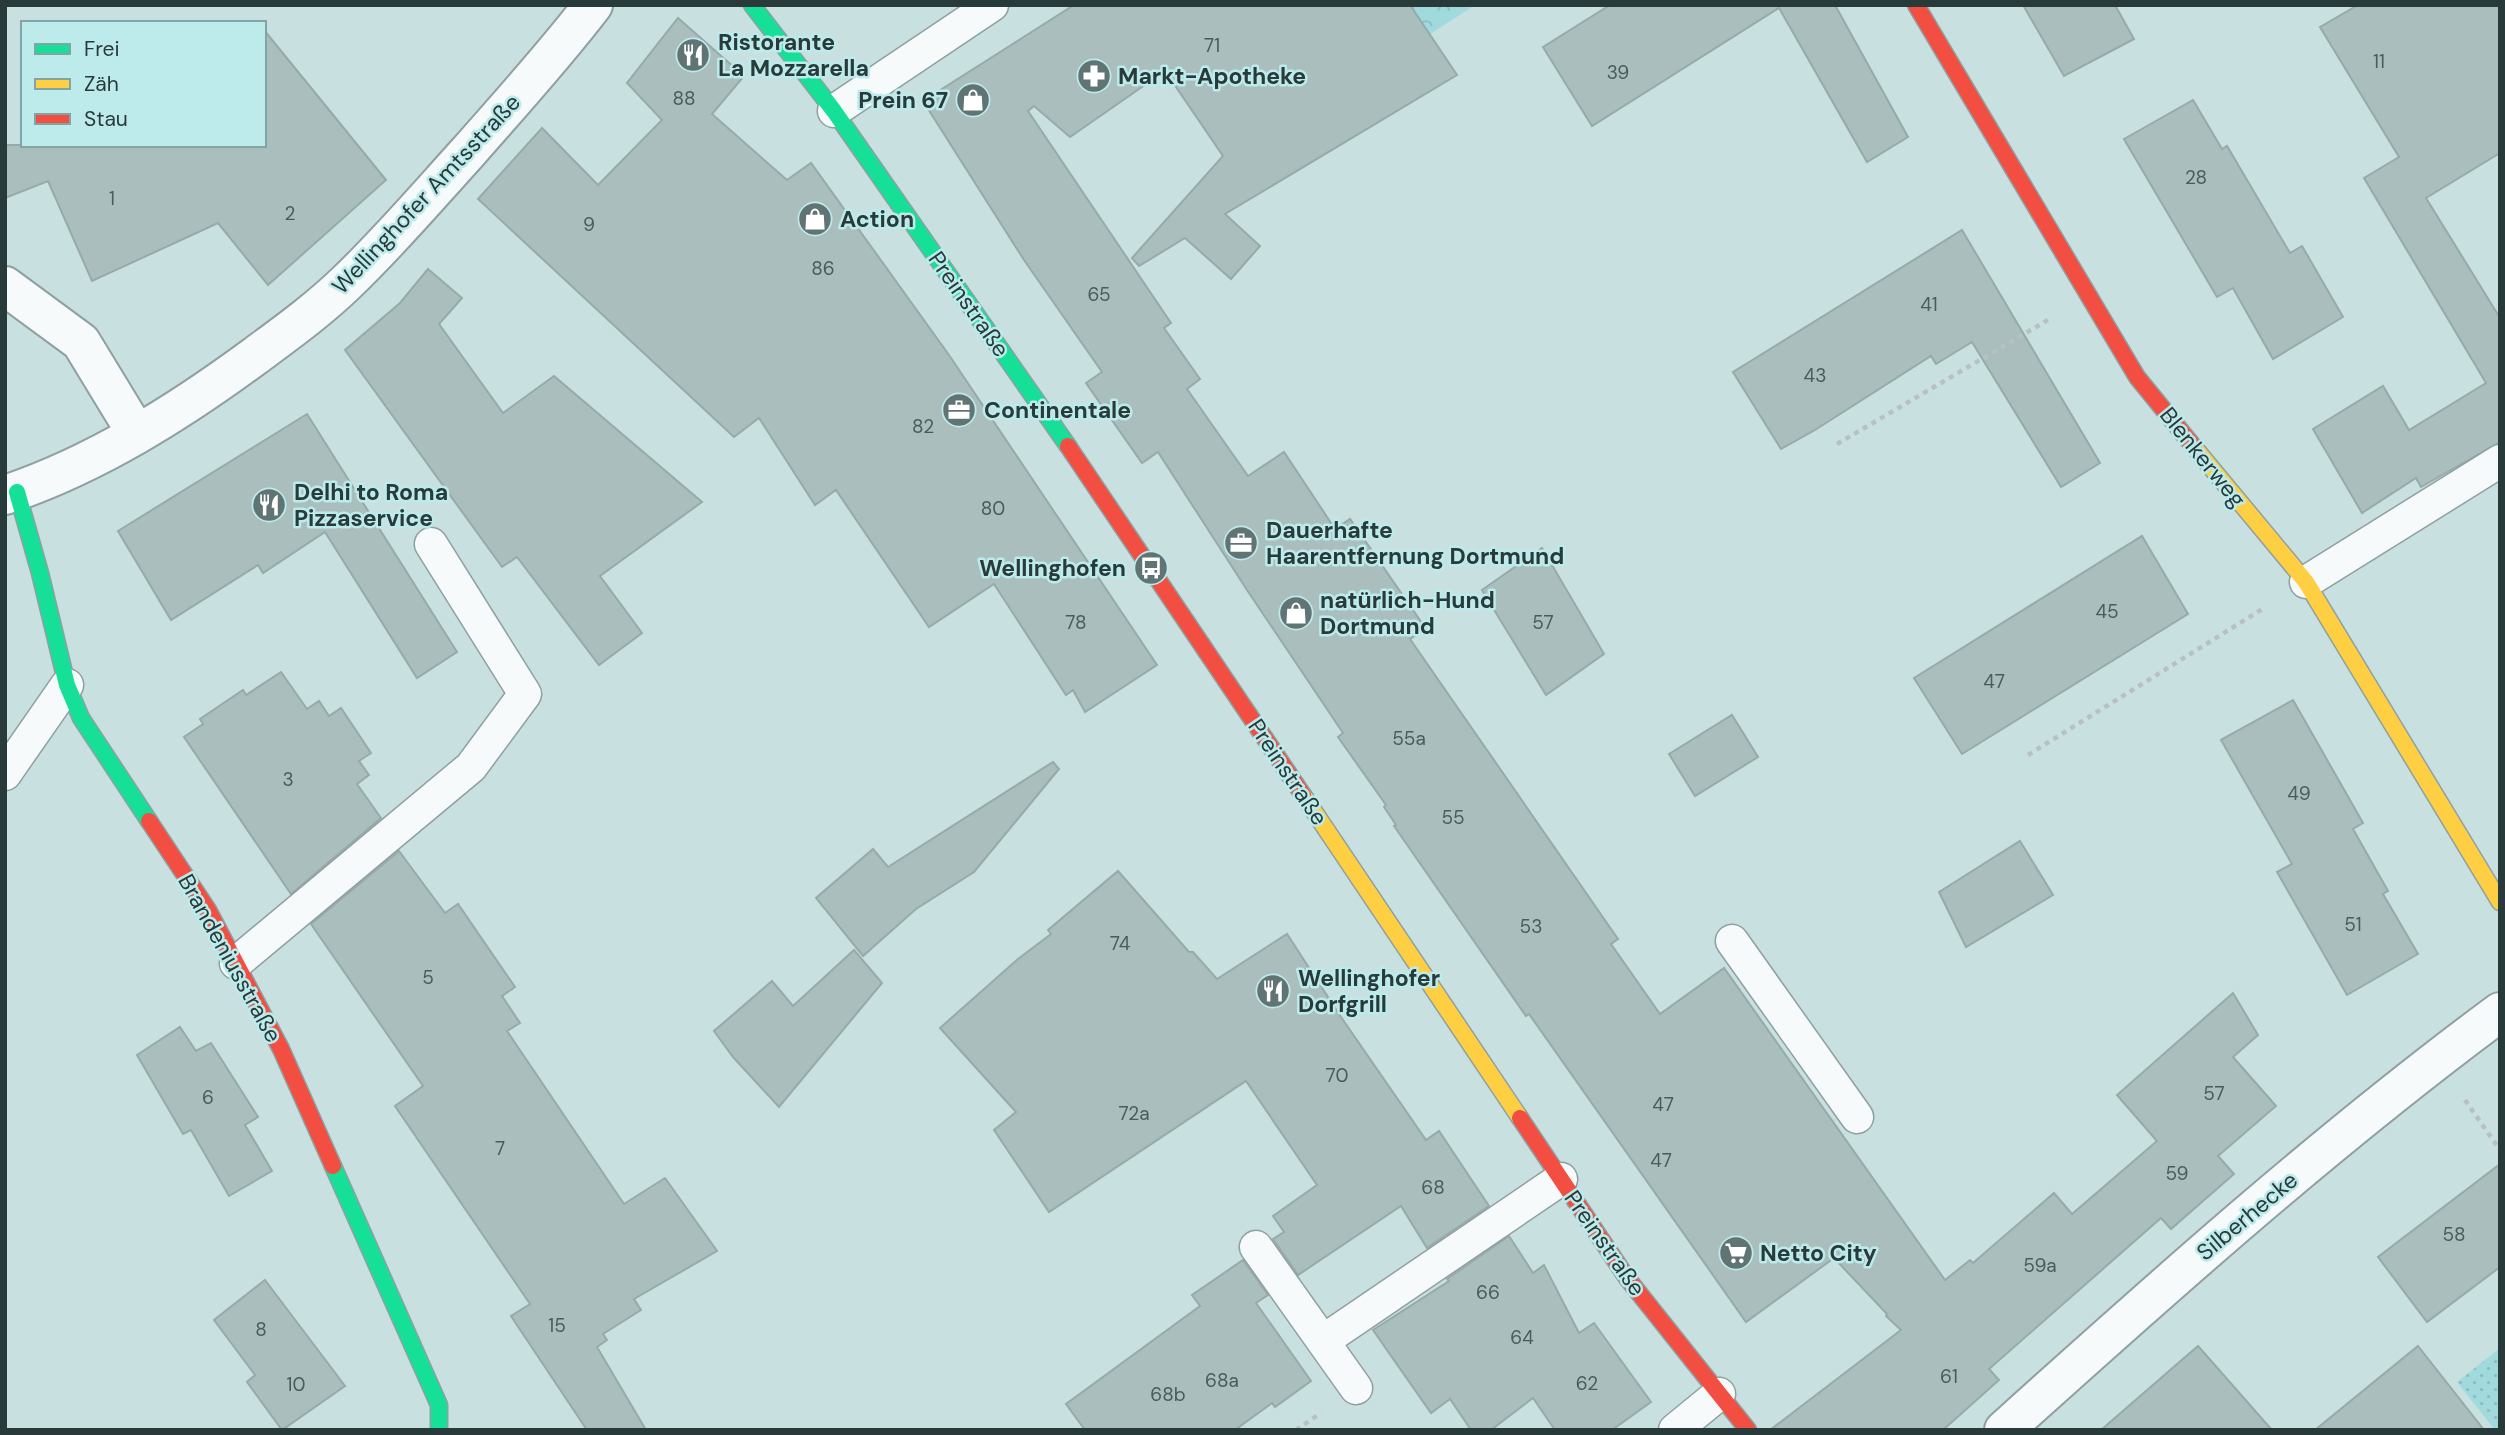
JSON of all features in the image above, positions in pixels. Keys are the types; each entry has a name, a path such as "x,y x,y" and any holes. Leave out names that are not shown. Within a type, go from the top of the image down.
{"street":[{"name":"Wellinghofer Amtsstraße","path":"11,494 76,466 137,434 216,384 289,331 345,284 400,228 559,51 593,5"},
{"name":"Preinstraße","path":"752,5 834,111 1042,408 1627,1278 1748,1430"},
{"name":"Blenkerweg","path":"1916,5 2137,377 2306,582 2500,902"},
{"path":"5,286 81,342 137,434"},
{"name":"Brandeniusstraße","path":"11,494 40,573 67,685 81,718 208,910 281,1049 439,1405 439,1430"},
{"name":"Silberhecke","path":"2004,1430 2170,1281 2437,1059 2500,1012"}],"lane":[{"path":"834,111 992,5"},
{"path":"2306,582 2500,461"},
{"path":"236,963 471,767 525,694 431,544"},
{"path":"5,774 67,685"},
{"path":"1732,941 1857,1116"},
{"path":"1323,1342 1561,1179"},
{"path":"1256,1247 1356,1388"},
{"path":"1675,1430 1719,1394"}],"path":[{"path":"1837,444 2052,318"},
{"path":"2028,755 2271,604"},
{"path":"2437,1059 2500,1150"}],"green space":[{"path":"1403,5 1475,5 1424,38"},
{"path":"2500,1348 2500,1430 2495,1430 2457,1382"}],"building":[{"path":"1074,5 1410,5 1457,75 1225,214 1260,246 1231,279 1185,238 1139,266 1132,258 1223,156 1165,71 1070,137 1034,106 1028,111 1171,323 1164,328 1200,379 1187,389 1248,476 1284,452 1335,529 1350,519 1426,629 1410,639 1618,939 1611,944 1660,1014 1724,968 1945,1280 1970,1260 1973,1263 2054,1193 2072,1214 2157,1141 2117,1095 2233,993 2258,1035 2233,1057 2276,1106 2218,1156 2234,1174 2171,1229 2161,1218 1989,1369 1999,1380 1943,1430 1770,1430 1901,1330 1834,1258 1746,1322 1529,1014 1526,1016 1394,826 1396,825 1384,807 1386,805 1338,737 1343,733 1158,452 1142,463 1086,383 1102,372 1024,260 923,101"},
{"path":"1610,5 1835,5 1908,137 1867,162 1779,8 1592,126 1543,47"},
{"path":"2023,5 2115,5 2134,39 2064,76"},
{"path":"2358,5 2500,5 2500,153 2426,198 2500,318 2500,442 2421,487 2416,478 2362,513 2313,429 2383,386 2409,430 2486,383 2364,178 2399,157 2320,27"},
{"path":"678,18 744,76 712,114 787,180 811,163 949,355 1157,665 1085,712 1073,690 1066,695 994,584 929,627 836,490 815,505 759,418 734,437 478,199 542,128 598,185 662,120 627,83"},
{"path":"266,32 386,180 268,285 218,223 92,281 48,181 5,198 5,145 266,147"},
{"path":"2193,100 2222,149 2227,146 2290,253 2302,246 2343,317 2273,359 2233,288 2217,297 2124,139"},
{"path":"1962,230 2100,463 2061,487 1972,342 1936,364 1931,356 1781,449 1733,372"},
{"path":"428,269 462,298 439,324 503,413 554,376 702,502 600,576 642,633 599,665 517,557 502,567 345,350 400,303"},
{"path":"307,414 457,652 417,678 325,532 263,573 258,565 171,620 118,531"},
{"path":"2142,536 2188,614 1962,754 1914,678"},
{"path":"1542,548 1604,654 1546,695 1482,590"},
{"path":"281,672 307,709 319,701 329,716 341,708 371,753 359,761 369,775 357,784 381,818 291,894 184,737 203,724 200,719 243,690 246,695"},
{"path":"2293,700 2363,823 2353,829 2388,891 2383,894 2418,954 2347,995 2277,872 2292,864 2221,740"},
{"path":"1732,715 1758,757 1695,796 1669,754"},
{"path":"1053,762 1059,769 974,872 916,909 863,956 816,898 873,849 888,867"},
{"path":"2020,841 2053,895 1966,947 1939,892"},
{"path":"399,851 445,913 458,904 515,987 502,996 520,1023 507,1031 624,1204 665,1178 717,1251 634,1299 641,1310 603,1334 607,1340 597,1347 646,1430 587,1430 511,1316 530,1304 395,1106 423,1086 311,924"},
{"path":"1118,871 1189,952 1193,952 1217,979 1287,934 1426,1140 1439,1131 1489,1206 1427,1248 1401,1206 1298,1275 1273,1239 1284,1232 1273,1216 1317,1185 1246,1081 1049,1212 994,1130 1016,1112 940,1028 1018,959 1051,934 1048,930"},
{"path":"854,950 882,983 779,1107 733,1057 714,1031 772,981 793,1006"},
{"path":"180,1027 196,1051 211,1043 258,1117 245,1125 272,1171 229,1196 191,1130 183,1134 137,1055"},
{"path":"2500,1164 2500,1267 2427,1322 2378,1257"},
{"path":"1509,1236 1533,1273 1544,1265 1579,1333 1594,1323 1651,1402 1612,1430 1555,1430 1533,1398 1491,1430 1471,1430 1450,1399 1431,1413 1373,1330 1449,1281 1447,1279"},
{"path":"1243,1260 1268,1295 1256,1303 1311,1381 1275,1407 1272,1403 1235,1430 1085,1430 1066,1404 1200,1306 1192,1295"},
{"path":"265,1280 345,1386 282,1430 247,1382 255,1375 214,1320"},
{"path":"2198,1346 2272,1430 2101,1430"},
{"path":"2418,1346 2484,1430 2315,1430"}],"traffic: fast":[{"path":"752,5 834,111 1068,446"},
{"path":"17,492 67,685 81,718 149,821"},
{"path":"333,1166 439,1405 439,1430"}],"traffic: slow":[{"path":"2194,447 2306,582 2500,902"},
{"path":"1303,795 1520,1118"}],"traffic: jam":[{"path":"1916,5 2137,377 2194,447"},
{"path":"1068,446 1303,795"},
{"path":"149,821 208,910 281,1049 333,1166"},
{"path":"1520,1118 1627,1278 1748,1430"}],"place":[{"name":"Ristorante La Mozzarella","path":"693,55"},
{"name":"Markt-Apotheke","path":"1094,76"},
{"name":"Prein 67","path":"973,100"},
{"name":"Action","path":"815,219"},
{"name":"Continentale","path":"959,410"},
{"name":"Delhi to Roma Pizzaservice","path":"269,505"},
{"name":"Dauerhafte Haarentfernung Dortmund","path":"1241,543"},
{"name":"Wellinghofen","path":"1151,568"},
{"name":"natürlich-Hund Dortmund","path":"1296,613"},
{"name":"Wellinghofer Dorfgrill","path":"1273,991"},
{"name":"Netto City","path":"1736,1253"}]}
